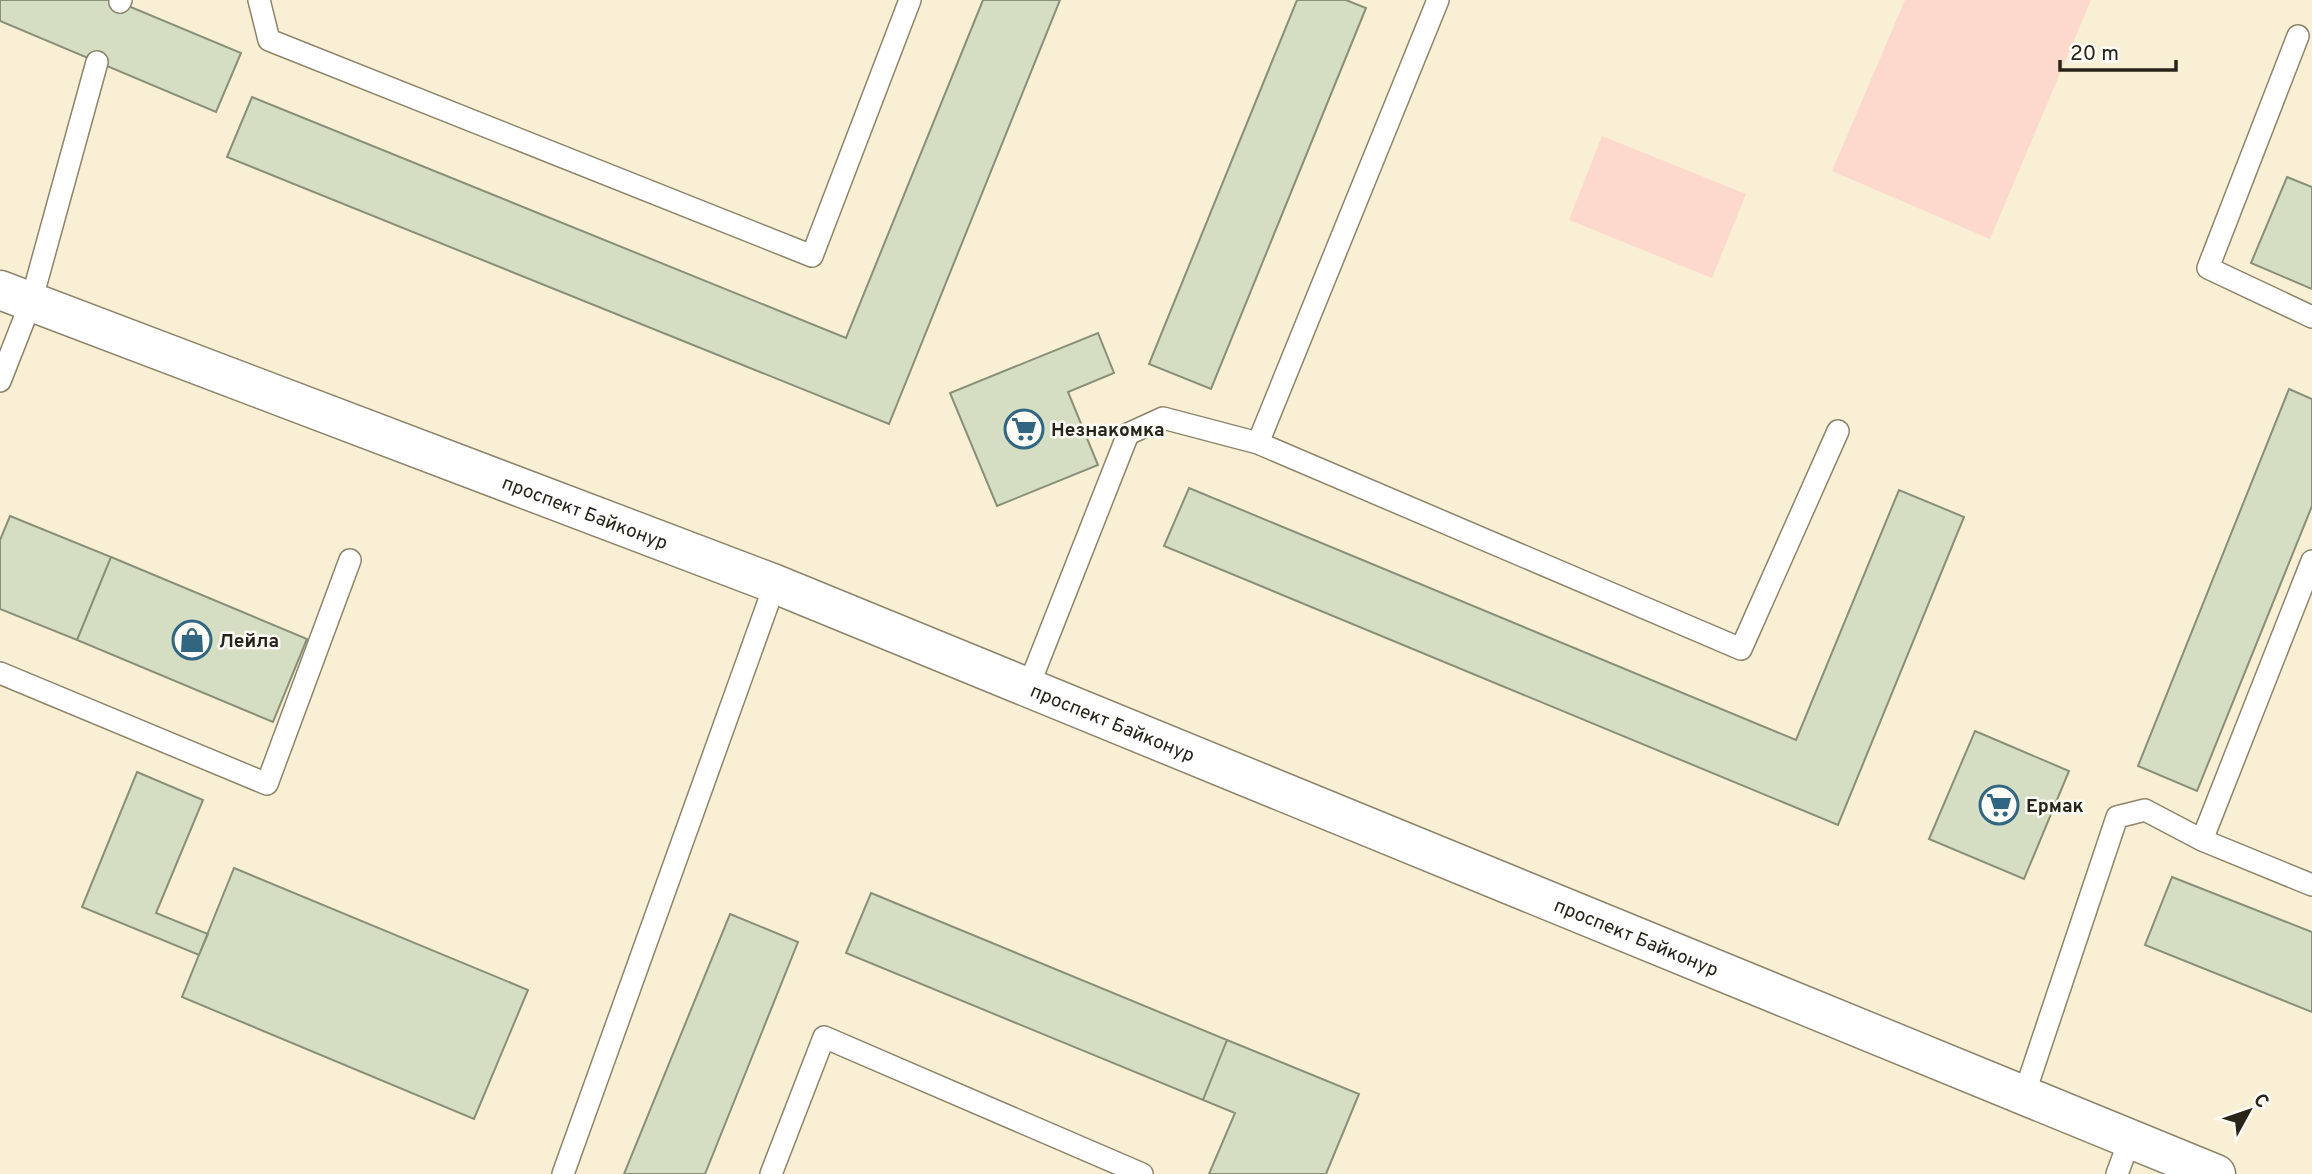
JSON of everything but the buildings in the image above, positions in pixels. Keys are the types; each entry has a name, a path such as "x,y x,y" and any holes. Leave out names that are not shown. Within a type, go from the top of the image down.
{"street":[{"name":"проспект Байконур","path":"15,296 775,584 1027,690 2216,1174"}],"lane":[{"path":"259,0 269,40 812,256 909,0"},
{"path":"1258,443 1438,0"},
{"path":"2298,36 2208,268 2312,317"},
{"path":"0,381 15,296 97,62"},
{"path":"1027,690 1128,435 1163,418 1258,443 1741,649 1838,431"},
{"path":"0,673 267,784 350,560"},
{"path":"2202,840 2312,561"},
{"path":"563,1174 775,584"},
{"path":"2024,1095 2117,817 2145,810 2202,840 2312,885"},
{"path":"771,1174 824,1037 1142,1174"},
{"path":"2117,1174 2130,1139"}],"shaded area":[{"path":"1905,0 2091,0 1990,239 1832,171"},
{"path":"1602,136 1746,194 1712,278 1569,220"}],"place":[{"name":"Незнакомка","path":"1024,429"},
{"name":"Лейла","path":"192,640"},
{"name":"Ермак","path":"1999,805"}]}
